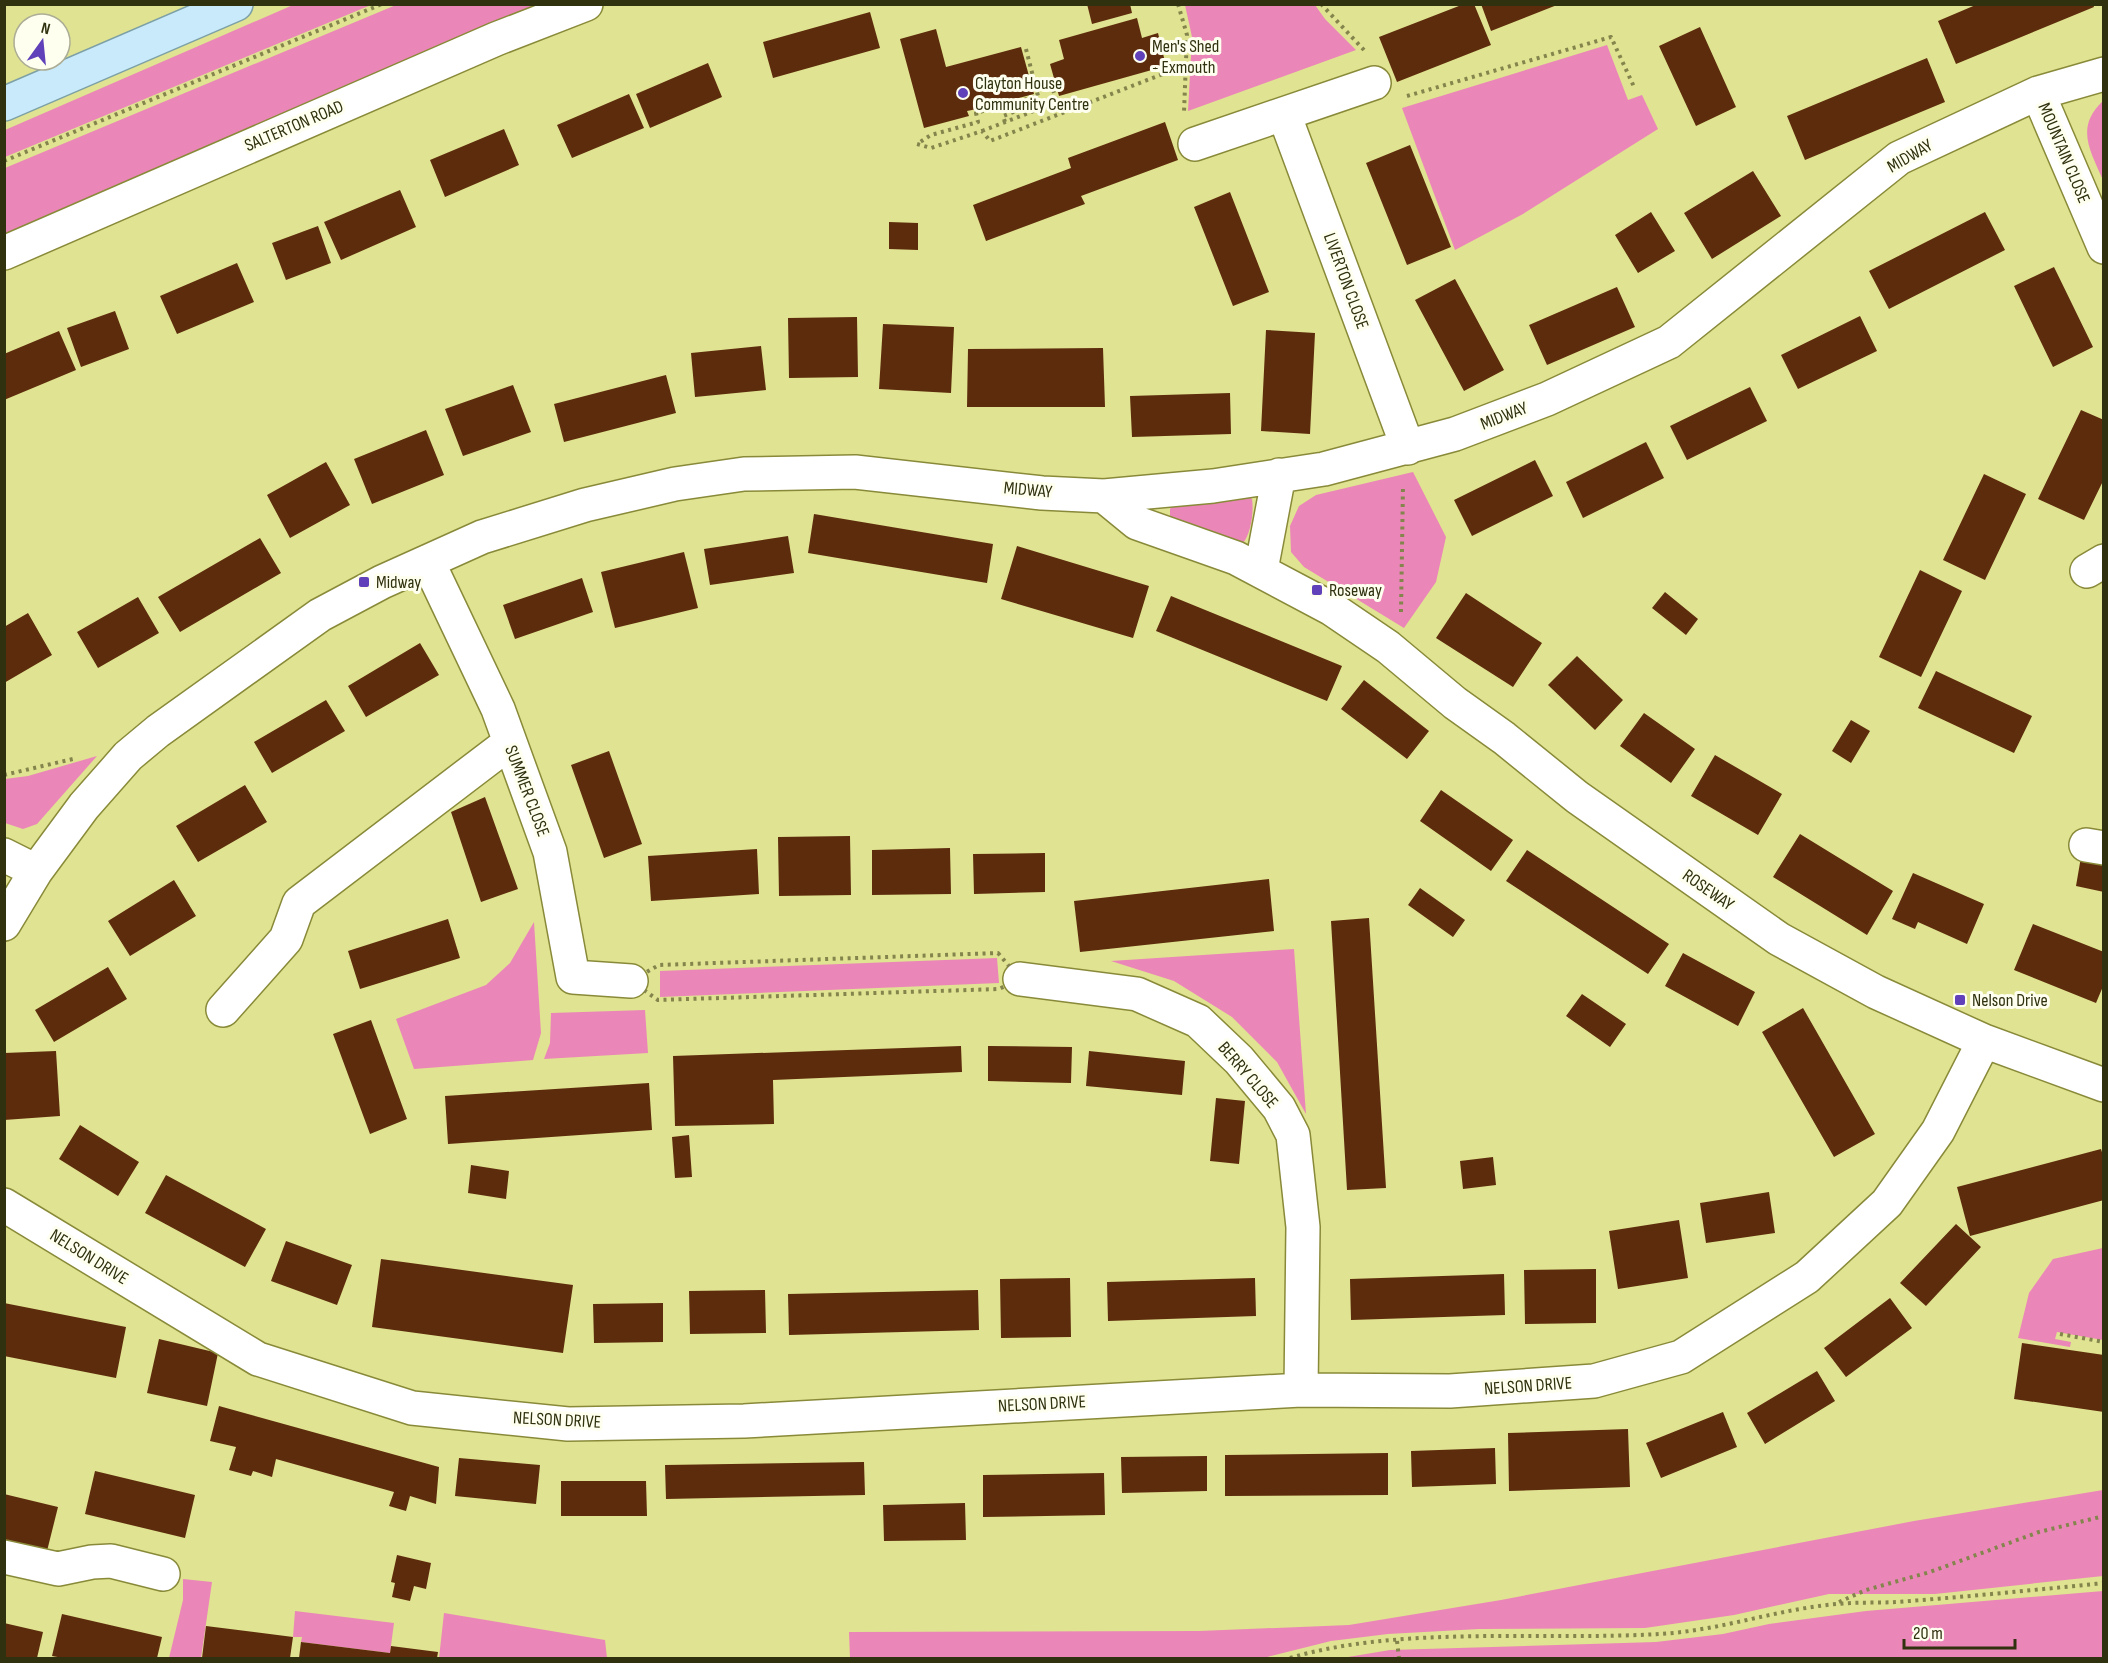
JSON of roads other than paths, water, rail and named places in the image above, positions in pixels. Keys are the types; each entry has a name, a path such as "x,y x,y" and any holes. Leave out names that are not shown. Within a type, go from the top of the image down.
{"main road":[{"path":"4,104 236,4"}],"street":[{"name":"SALTERTON ROAD","path":"4,253 496,39 586,4"},
{"name":"MIDWAY","path":"4,924 36,871 84,806 128,756 260,656 320,615 382,582 482,537 585,506 675,484 744,474 855,472 1042,493 1104,496 1213,486 1324,469 1455,434 1547,399 1670,342 1899,158 2038,93 2103,74"},
{"path":"1195,144 1374,82"},
{"name":"MOUNTAIN CLOSE","path":"2038,93 2103,247"},
{"name":"LIVERTON CLOSE","path":"1284,114 1400,449"},
{"path":"1262,570 1279,476"},
{"name":"ROSEWAY","path":"1104,496 1137,523 1236,558 1332,609 1388,647 1455,704 1504,738 1577,797 1779,939 1876,992 1984,1041 2103,1085"},
{"name":"SUMMER CLOSE","path":"428,562 498,709 550,852 573,977 631,981"},
{"path":"223,1010 286,939 299,903 509,743"},
{"path":"4,855 36,871"},
{"name":"BERRY CLOSE","path":"1020,979 1137,994 1198,1021 1239,1060 1279,1108 1293,1135 1303,1227 1301,1390"},
{"name":"NELSON DRIVE","path":"4,1205 258,1359 412,1408 568,1424 674,1422 1301,1390 1450,1390 1594,1382 1681,1357 1807,1277 1887,1203 1938,1131 1984,1041"},
{"path":"4,1557 58,1569 92,1562 111,1561 163,1574"}],"place":[{"name":"Men's Shed - Exmouth","path":"1140,56"},
{"name":"Clayton House Community Centre","path":"963,93"},
{"name":"Midway","path":"364,582"},
{"name":"Roseway","path":"1317,590"},
{"name":"Nelson Drive","path":"1960,1000"}]}
